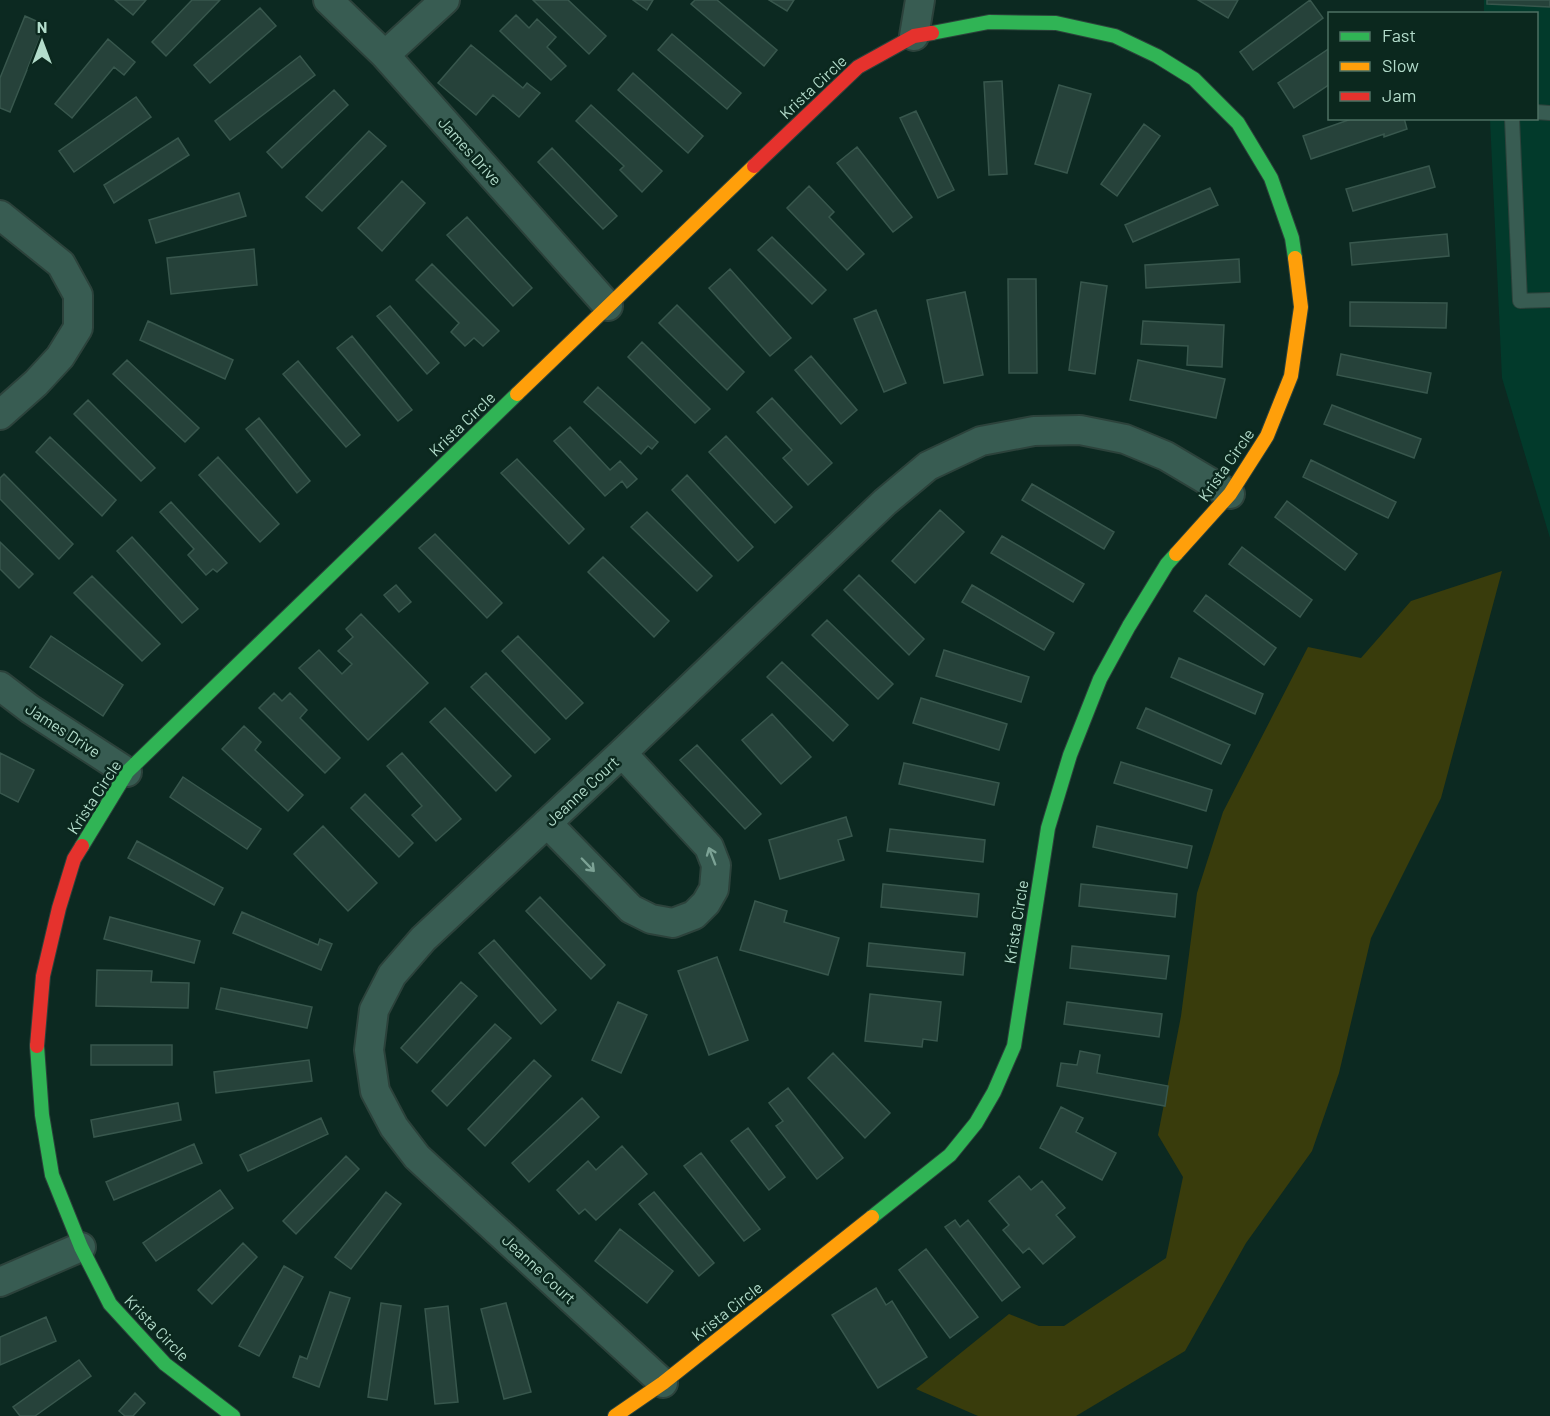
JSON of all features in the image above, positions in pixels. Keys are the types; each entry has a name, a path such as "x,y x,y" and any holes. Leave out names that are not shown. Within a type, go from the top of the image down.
{"street":[{"name":"James Drive","path":"328,0 385,55 608,306"},
{"path":"385,55 446,0"},
{"path":"914,36 920,0"},
{"name":"Krista Circle","path":"232,1416 165,1364 110,1304 81,1246 52,1175 42,1115 36,1052 43,976 59,908 74,859 127,772 858,67 914,36 989,22 1056,24 1114,36 1157,56 1194,80 1238,123 1271,178 1292,238 1300,307 1291,376 1267,436 1230,494 1167,564 1100,679 1070,755 1048,828 1014,1046 994,1092 976,1123 950,1155 663,1383 615,1416"},
{"path":"0,215 61,264 78,295 78,328 60,357 36,383 0,415"},
{"name":"Jeanne Court","path":"663,1383 417,1157 394,1127 375,1091 369,1050 374,1010 392,975 423,939 885,502 928,466 981,441 1034,431 1080,430 1125,439 1166,456 1230,494"},
{"name":"James Drive","path":"0,686 30,710 127,772"},
{"path":"547,824 631,909 651,919 673,922 694,915 706,903 714,889 716,865 709,847 622,753"},
{"path":"0,1282 81,1246"}],"lane":[{"path":"1512,120 1520,301 1550,300"}],"shaded area":[{"path":"1484,0 1550,0 1550,538 1502,378 1490,120 1538,120 1538,12 1484,12"},
{"path":"1502,571 1441,798 1371,938 1339,1073 1312,1151 1246,1243 1185,1351 1076,1416 978,1416 916,1389 1009,1314 1039,1326 1064,1326 1166,1258 1183,1177 1158,1135 1181,1016 1197,893 1223,812 1308,647 1361,658 1411,601"}],"building":[{"path":"115,0 146,0 133,15"},
{"path":"192,0 220,0 166,56 152,42"},
{"path":"533,0 568,0 606,36 589,54"},
{"path":"633,0 653,0 647,10"},
{"path":"695,0 717,0 777,50 764,66 691,4"},
{"path":"769,0 794,0 787,11"},
{"path":"1198,0 1238,0 1228,18"},
{"path":"1310,0 1323,18 1253,70 1240,52"},
{"path":"1487,0 1550,0 1550,7 1487,4"},
{"path":"260,8 276,26 210,83 194,65"},
{"path":"516,15 529,28 537,19 556,37 547,47 566,66 551,80 500,31"},
{"path":"25,16 45,25 10,112 0,108 0,78"},
{"path":"672,34 741,93 727,109 658,50"},
{"path":"108,39 135,62 124,75 114,67 72,118 55,104"},
{"path":"471,45 523,88 527,83 540,93 519,117 493,95 476,115 438,83"},
{"path":"1328,49 1328,85 1294,108 1278,83"},
{"path":"300,56 315,75 230,140 215,121"},
{"path":"633,73 703,136 688,153 618,90"},
{"path":"1002,81 1007,174 989,175 984,82"},
{"path":"1059,85 1091,94 1067,173 1035,164"},
{"path":"334,90 348,105 282,168 267,152"},
{"path":"136,97 151,117 74,172 59,151"},
{"path":"591,105 662,171 642,192 620,170 624,166 576,121"},
{"path":"916,111 954,190 938,198 900,118"},
{"path":"1348,120 1405,120 1407,129 1384,137 1384,134 1311,159 1303,136"},
{"path":"1144,124 1160,136 1117,196 1101,184"},
{"path":"369,131 386,146 322,211 306,197"},
{"path":"178,138 189,155 114,203 104,185"},
{"path":"857,147 912,217 893,232 837,163"},
{"path":"552,148 617,216 603,229 538,162"},
{"path":"1429,166 1435,187 1353,211 1346,189"},
{"path":"402,181 425,203 382,251 358,228"},
{"path":"809,186 834,212 829,217 864,254 847,270 787,208"},
{"path":"1210,188 1218,205 1133,242 1125,225"},
{"path":"239,193 246,216 156,243 149,220"},
{"path":"467,217 532,288 513,306 447,235"},
{"path":"1447,234 1449,256 1352,265 1350,243"},
{"path":"772,237 826,290 812,304 758,250"},
{"path":"254,249 257,285 171,294 167,258"},
{"path":"1239,259 1240,282 1146,288 1145,265"},
{"path":"432,264 499,331 483,346 474,338 465,346 451,332 459,323 416,280"},
{"path":"730,269 791,338 770,356 709,288"},
{"path":"1008,279 1036,279 1037,373 1009,373"},
{"path":"1081,282 1107,286 1095,374 1069,370"},
{"path":"965,292 983,375 944,383 927,300"},
{"path":"1350,302 1447,303 1446,328 1350,326"},
{"path":"677,305 744,372 727,390 659,323"},
{"path":"390,306 439,363 427,374 377,316"},
{"path":"876,310 906,383 884,392 854,319"},
{"path":"148,321 233,360 225,379 140,340"},
{"path":"1143,321 1224,325 1222,367 1187,365 1188,346 1141,344"},
{"path":"352,336 412,410 398,421 337,348"},
{"path":"642,342 710,409 695,423 628,357"},
{"path":"1341,354 1431,373 1427,393 1337,375"},
{"path":"811,356 857,410 841,424 795,370"},
{"path":"127,360 199,428 185,442 113,374"},
{"path":"1138,360 1225,379 1216,418 1130,400"},
{"path":"298,361 360,435 346,447 283,374"},
{"path":"598,387 658,442 652,449 648,446 641,454 584,402"},
{"path":"772,398 832,463 808,485 783,458 792,450 757,412"},
{"path":"88,400 155,468 141,481 74,414"},
{"path":"1332,405 1421,439 1414,458 1324,424"},
{"path":"259,418 310,481 297,493 246,429"},
{"path":"570,427 610,470 620,461 637,479 627,488 622,481 605,496 554,441"},
{"path":"726,436 792,507 775,523 709,452"},
{"path":"50,437 116,500 102,516 36,452"},
{"path":"218,457 279,524 260,542 199,475"},
{"path":"517,459 584,529 569,544 501,473"},
{"path":"1311,460 1396,502 1388,518 1303,477"},
{"path":"4,474 73,544 59,559 0,499 0,478"},
{"path":"687,475 753,547 738,561 672,490"},
{"path":"1032,484 1114,532 1104,549 1022,500"},
{"path":"1287,501 1357,554 1345,570 1275,517"},
{"path":"171,502 227,563 217,572 213,569 206,575 188,555 194,549 160,512"},
{"path":"940,510 964,532 915,583 892,561"},
{"path":"647,512 712,576 697,591 631,527"},
{"path":"435,534 502,603 487,618 419,548"},
{"path":"1002,536 1084,584 1073,602 991,553"},
{"path":"132,537 198,609 182,623 117,551"},
{"path":"0,542 33,574 19,588 0,569"},
{"path":"1242,547 1312,600 1300,617 1229,564"},
{"path":"603,557 669,621 654,637 588,572"},
{"path":"859,575 924,639 909,655 844,590"},
{"path":"92,576 160,644 142,661 74,593"},
{"path":"396,585 411,602 399,612 384,595"},
{"path":"972,585 1054,633 1044,650 962,602"},
{"path":"1206,595 1276,648 1264,665 1194,611"},
{"path":"361,614 428,683 368,740 299,668 319,650 342,674 352,664 338,651 353,637 346,629"},
{"path":"827,620 893,684 878,699 812,635"},
{"path":"51,636 123,685 103,716 30,667"},
{"path":"518,636 583,703 566,719 502,651"},
{"path":"944,650 1029,677 1021,702 936,676"},
{"path":"1179,658 1263,694 1255,714 1171,677"},
{"path":"782,662 848,725 833,741 767,677"},
{"path":"486,673 550,739 535,753 471,687"},
{"path":"274,693 282,701 290,693 307,710 300,718 340,758 325,773 259,708"},
{"path":"921,698 1007,724 999,750 913,723"},
{"path":"445,708 511,776 496,791 430,722"},
{"path":"1146,708 1230,745 1221,764 1137,728"},
{"path":"772,714 811,757 781,784 742,740"},
{"path":"244,726 261,742 255,750 303,795 288,811 222,749"},
{"path":"697,745 761,814 745,829 680,760"},
{"path":"0,753 34,770 18,802 0,793"},
{"path":"402,753 461,819 436,841 412,815 422,806 387,766"},
{"path":"1121,762 1212,790 1206,811 1114,783"},
{"path":"904,763 999,783 994,805 899,784"},
{"path":"183,777 261,829 247,849 170,797"},
{"path":"365,794 413,843 399,857 351,808"},
{"path":"846,817 852,836 838,840 844,860 780,879 769,840"},
{"path":"323,826 377,883 348,911 294,854"},
{"path":"1097,826 1192,846 1187,868 1093,847"},
{"path":"890,829 985,840 983,862 887,851"},
{"path":"137,841 223,888 214,905 128,858"},
{"path":"883,884 979,894 977,917 881,907"},
{"path":"1081,884 1177,894 1175,917 1079,906"},
{"path":"540,897 605,965 591,979 526,911"},
{"path":"755,901 787,911 784,922 839,938 828,975 740,950"},
{"path":"242,912 318,945 320,939 332,944 321,970 233,933"},
{"path":"110,917 200,941 194,963 104,939"},
{"path":"494,940 556,1010 541,1024 479,953"},
{"path":"869,943 965,953 963,975 867,966"},
{"path":"1072,946 1169,956 1166,979 1070,968"},
{"path":"717,957 748,1040 709,1055 678,971"},
{"path":"97,970 152,971 151,982 189,983 188,1008 96,1006"},
{"path":"461,982 477,996 417,1063 401,1048"},
{"path":"221,988 312,1007 307,1028 216,1009"},
{"path":"870,994 941,1002 937,1041 923,1039 922,1047 865,1041"},
{"path":"618,1002 647,1015 621,1073 592,1060"},
{"path":"1067,1002 1162,1014 1159,1037 1064,1024"},
{"path":"495,1024 511,1038 447,1106 432,1091"},
{"path":"91,1045 172,1045 172,1065 91,1065"},
{"path":"1080,1051 1100,1055 1097,1073 1168,1086 1165,1106 1057,1086 1061,1063 1077,1065"},
{"path":"833,1053 890,1113 865,1138 808,1078"},
{"path":"309,1060 312,1081 216,1093 214,1072"},
{"path":"534,1060 551,1076 485,1146 468,1129"},
{"path":"788,1088 843,1158 817,1179 776,1126 783,1121 769,1103"},
{"path":"582,1098 599,1117 529,1182 512,1163"},
{"path":"178,1103 181,1120 94,1137 91,1120"},
{"path":"1061,1107 1083,1118 1076,1132 1116,1153 1102,1180 1040,1148"},
{"path":"321,1118 328,1134 248,1171 240,1155"},
{"path":"748,1128 785,1177 769,1190 731,1141"},
{"path":"194,1144 202,1163 114,1200 106,1182"},
{"path":"622,1146 647,1174 596,1220 585,1209 579,1214 557,1190 588,1161 596,1170"},
{"path":"701,1153 760,1229 744,1241 684,1166"},
{"path":"346,1156 359,1169 296,1234 283,1221"},
{"path":"1019,1176 1031,1190 1042,1181 1065,1208 1056,1215 1075,1237 1043,1264 1029,1248 1023,1253 1003,1230 1009,1225 989,1201"},
{"path":"220,1190 233,1208 156,1261 143,1243"},
{"path":"386,1192 401,1204 351,1269 335,1257"},
{"path":"654,1192 714,1263 699,1276 639,1204"},
{"path":"955,1220 960,1227 968,1220 1020,1287 1002,1301 945,1227"},
{"path":"620,1229 673,1271 647,1303 595,1261"},
{"path":"243,1243 257,1257 212,1304 198,1290"},
{"path":"926,1249 978,1317 950,1338 899,1270"},
{"path":"284,1266 303,1277 259,1356 239,1346"},
{"path":"876,1288 886,1305 892,1301 927,1357 878,1388 832,1315"},
{"path":"330,1292 350,1298 319,1387 293,1377 300,1356 307,1359"},
{"path":"381,1303 401,1306 387,1400 368,1397"},
{"path":"506,1303 531,1392 504,1399 481,1309"},
{"path":"448,1306 458,1402 435,1404 425,1309"},
{"path":"46,1317 56,1341 0,1365 0,1337"},
{"path":"79,1360 91,1376 35,1416 20,1416 13,1407"},
{"path":"135,1393 145,1403 133,1416 125,1416 119,1411"}],"traffic: fast":[{"path":"932,33 989,22 1056,23 1115,36 1157,56 1194,79 1238,123 1271,178 1292,238 1295,258"},
{"path":"82,846 127,772 517,394"},
{"path":"872,1217 950,1155 976,1123 994,1092 1014,1046 1048,828 1070,755 1100,679 1129,626 1167,564 1176,554"},
{"path":"37,1046 42,1115 52,1175 81,1247 110,1304 165,1364 233,1416"}],"traffic: slow":[{"path":"517,394 754,166"},
{"path":"1176,554 1230,494 1267,436 1291,376 1301,307 1295,258"},
{"path":"615,1416 663,1383 872,1217"}],"traffic: jam":[{"path":"754,166 858,67 914,36 932,33"},
{"path":"37,1046 43,976 59,908 74,859 82,846"}]}
